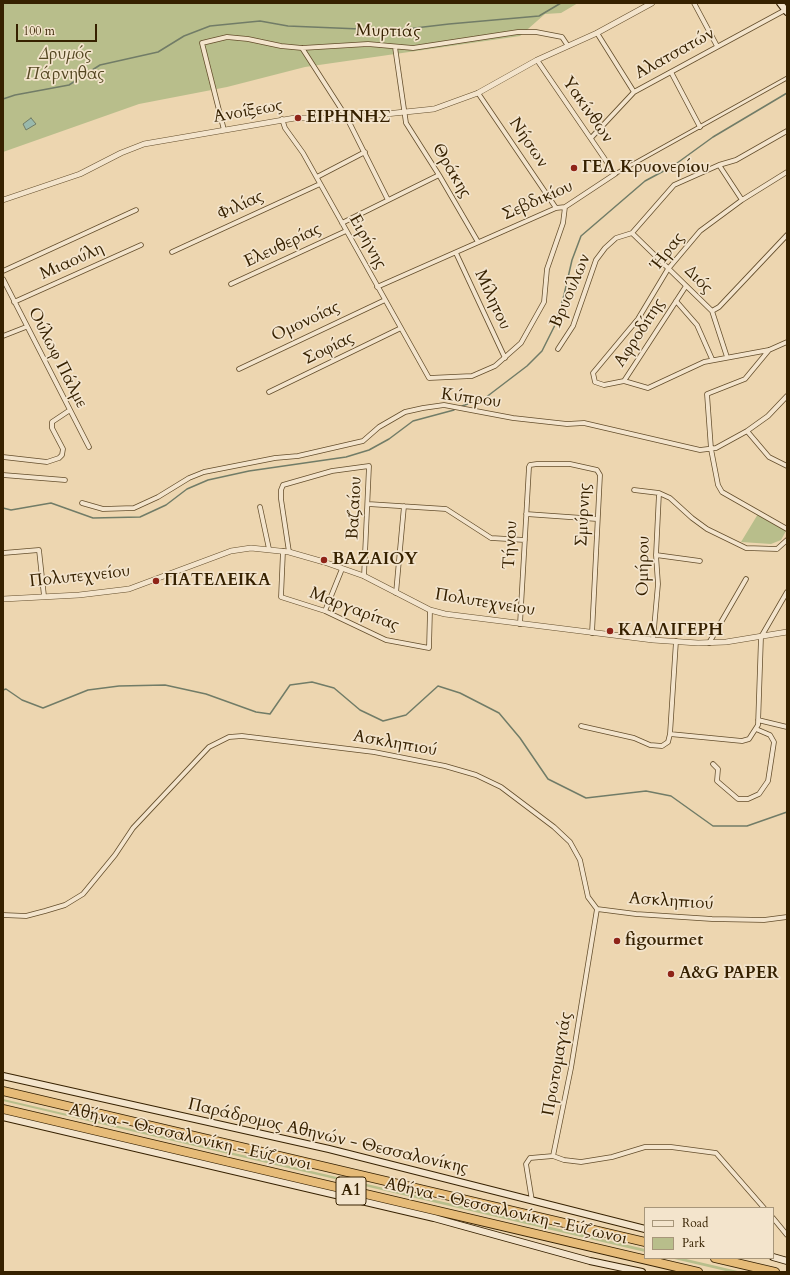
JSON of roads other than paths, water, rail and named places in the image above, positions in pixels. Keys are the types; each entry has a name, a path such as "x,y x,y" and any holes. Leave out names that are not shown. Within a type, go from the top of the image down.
{"highway":[{"name":"Αθήνα - Θεσσαλονίκη - Εύζωνοι","path":"3,1091 644,1242"},
{"name":"Αθήνα - Θεσσαλονίκη - Εύζωνοι","path":"3,1109 698,1272"},
{"path":"719,1259 774,1272"}],"main road":[{"path":"780,3 786,10"},
{"name":"Παράδρομος Αθηνών - Θεσσαλονίκης","path":"3,1076 227,1128 272,1135 532,1202 644,1229"},
{"path":"3,1117 434,1218 590,1261 642,1272"},
{"path":"774,1257 787,1261"}],"street":[{"name":"Ανοίξεως","path":"3,200 80,174 121,153 144,144 282,120 347,118 434,109 478,93 537,60 597,33 652,3"},
{"path":"694,3 717,46"},
{"name":"Αλατσατών","path":"591,138 634,92 786,10"},
{"name":"Μυρτιάς","path":"224,130 202,43 226,38 234,38 302,48 368,44 413,48 518,32 536,32 562,37 568,46"},
{"path":"597,33 634,92"},
{"name":"Θράκης","path":"395,47 403,113 406,124 478,242"},
{"path":"302,48 347,118 388,200"},
{"name":"Υακίνθων","path":"537,60 615,174"},
{"path":"671,72 700,127"},
{"name":"Σεβδικίου","path":"377,287 556,208 565,207 615,174 787,78"},
{"name":"Νήσων","path":"478,93 556,208"},
{"name":"Ειρήνης","path":"282,120 285,128 303,153 317,177 429,378 472,376 495,366 505,358"},
{"name":"Βρυούλων","path":"558,349 573,326 596,260 605,248 616,238 632,233 674,185 719,164 736,160 787,131"},
{"path":"317,177 365,152"},
{"path":"719,164 742,200"},
{"name":"Ήρας","path":"593,373 638,319 668,269 700,231 742,200 787,173"},
{"path":"342,223 439,176"},
{"name":"Φιλίας","path":"172,252 320,184"},
{"path":"505,358 521,343 544,302 547,269 563,223 565,207"},
{"path":"3,271 136,210"},
{"name":"Ελευθερίας","path":"231,284 346,231"},
{"name":"Διός","path":"632,233 712,311 727,357"},
{"path":"712,311 719,307 787,235"},
{"name":"Μιαούλη","path":"14,302 141,245"},
{"name":"Μίλητου","path":"456,253 505,358"},
{"name":"Ούλωφ Πάλμε","path":"3,279 88,447"},
{"name":"Αφροδίτης","path":"593,373 593,378 597,384 604,385 624,381 686,286"},
{"name":"Ομονοίας","path":"239,369 385,300"},
{"path":"676,301 697,325 712,359"},
{"path":"3,336 26,327"},
{"name":"Σοφίας","path":"269,392 401,328"},
{"path":"624,381 648,388 712,359 769,350 787,342"},
{"path":"769,350 745,378 706,394 711,449 718,485 722,492 787,529"},
{"path":"711,449 747,430 768,416 787,396"},
{"name":"Κύπρου","path":"82,503 103,509 134,508 158,497 189,478 204,472 275,458 298,456 363,441 379,427 405,412 444,405 513,418 567,424 584,423 700,450 711,449"},
{"path":"3,457 47,462 59,458 62,455 63,449 51,424 70,410"},
{"path":"747,430 769,457 787,466"},
{"name":"Σμύρνης","path":"529,467 530,465 537,464 570,464 597,470 600,475 592,633"},
{"name":"Βαζαίου","path":"286,552 281,498 283,485 332,471 369,466 364,576"},
{"name":"Τήνου","path":"520,624 529,467"},
{"path":"3,475 65,480"},
{"path":"634,490 659,493 670,498 692,518 707,529 746,548 777,549 787,541"},
{"name":"Ομήρου","path":"653,640 658,584 656,555 659,493"},
{"path":"368,504 446,509 491,538 525,540"},
{"path":"396,593 404,506"},
{"path":"260,507 269,549"},
{"path":"526,514 597,519"},
{"name":"Πολυτεχνείου","path":"3,599 79,595 129,589 231,551 251,548 286,552 364,576 430,610 445,614 653,640 709,642 761,637 787,632"},
{"path":"3,553 39,550 44,596"},
{"name":"Μαργαρίτας","path":"286,552 281,597 325,611 386,640 428,648 430,610"},
{"path":"656,555 700,561"},
{"path":"325,611 342,569"},
{"path":"709,642 746,579"},
{"path":"670,734 742,741 749,739 756,729 758,720 761,637 787,592"},
{"path":"581,726 634,738 650,745 662,746 668,742 670,734 676,641"},
{"path":"758,720 787,727"},
{"path":"713,764 718,769 717,781 738,799 748,799 759,794 768,781 774,742 770,735 756,729"},
{"name":"Ασκληπιού","path":"3,915 26,916 65,905 83,894 115,855 133,828 204,752 219,741 230,737 242,736 381,753 445,766 476,775 495,784 554,827 570,842 580,860 588,897 597,909 636,914 712,919 764,920 787,917"},
{"name":"Πρωτομαγιάς","path":"553,1156 569,1076 597,909"},
{"path":"532,1202 527,1168 528,1160 530,1158 553,1156 564,1160 581,1162 612,1157 645,1147 671,1146 712,1152 720,1156 763,1207"},
{"path":"774,1219 787,1235"}],"waterway":[{"path":"3,99 15,95 69,85 100,65 158,52 184,36 210,26 260,21 288,26 384,30 415,28 539,16 561,3"},
{"path":"462,406 485,398 527,366 542,351 555,325 572,260 581,236 645,181 673,166 713,137 787,93"},
{"path":"3,508 11,510 51,503 93,518 140,517 166,505 187,489 208,480 249,471 346,457 369,450 389,439 413,421 454,410"},
{"path":"3,690 6,689 22,700 43,708 88,690 119,686 165,685 206,694 256,712 270,714 290,685 312,682 334,688 360,710 383,721 406,715 438,686 460,693 499,713 520,738 548,779 586,798 646,791 671,796 713,826 747,826 787,812"}],"place":[{"name":"ΕΙΡΗΝΗΣ","path":"298,118"},
{"name":"ΓΕΛ Κρυονερίου","path":"574,168"},
{"name":"ΒΑΖΑΙΟΥ","path":"324,560"},
{"name":"ΠΑΤΕΛΕΙΚΑ","path":"156,581"},
{"name":"ΚΑΛΛΙΓΕΡΗ","path":"610,631"},
{"name":"figourmet","path":"617,941"},
{"name":"A&G PAPER","path":"671,974"}],"park label":[{"name":"Δρυμός Πάρνηθας","path":"65,65"}]}
